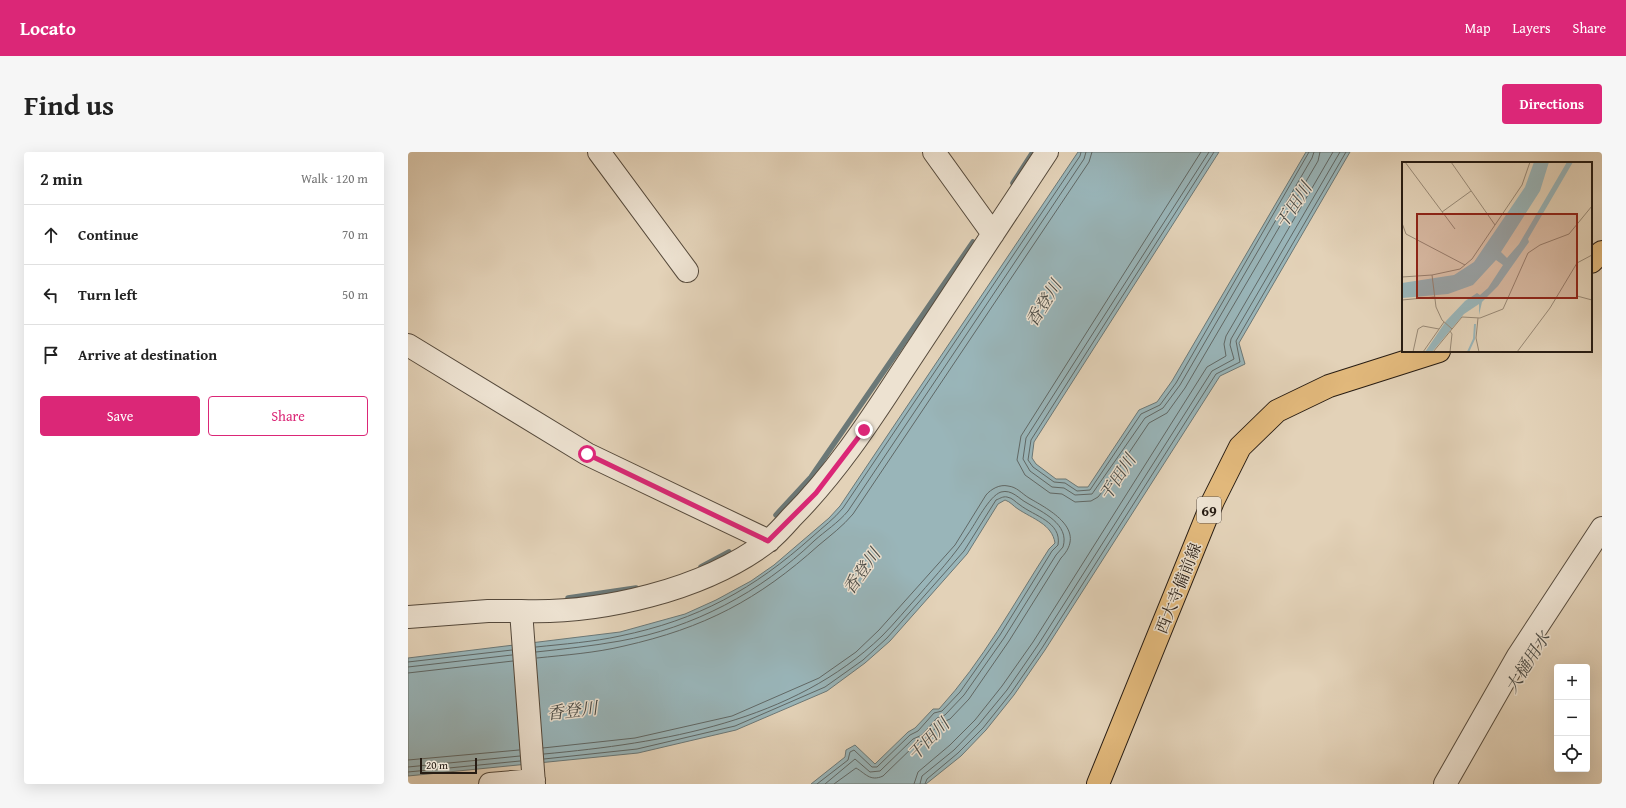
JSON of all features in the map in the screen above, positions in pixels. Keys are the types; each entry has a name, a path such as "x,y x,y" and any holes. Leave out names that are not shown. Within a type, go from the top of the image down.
{"main road":[{"path":"1592,261 1602,252"},
{"name":"西大寺備前線","path":"1098,784 1213,501 1240,447 1278,411 1310,395 1329,386 1436,352"}],"street":[{"path":"599,152 687,271"},
{"path":"934,152 993,234"},
{"path":"408,617 488,611 546,612 608,606 681,586 728,567 768,541 816,493 864,430 1047,152"},
{"path":"408,345 587,454 768,541"},
{"path":"1445,784 1518,656 1602,528"},
{"path":"490,784 534,782 521,611"}],"water":[{"path":"1078,152 1219,152 1034,442 1032,458 1036,464 1056,479 1066,479 1078,487 1088,487 1139,410 1157,402 1172,381 1306,152 1350,152 1239,343 1245,364 1220,376 1045,650 1014,695 986,730 961,756 926,784 811,784 845,757 846,750 855,745 875,764 908,732 915,728 933,709 939,709 955,691 984,652 1049,549 1055,543 1053,536 1046,527 1005,500 998,504 967,554 890,641 865,663 827,691 736,730 638,753 408,776 408,658 620,632 685,614 716,600 751,581 774,565 829,518 840,506"}],"waterway":[{"path":"1013,183 1033,152"},
{"path":"776,515 811,477 973,242"},
{"path":"701,567 729,552"},
{"path":"568,598 636,588"}],"route":[{"path":"587,454 768,541 816,493 864,430"}],"water label":[{"name":"干田川","path":"1293,205"},
{"name":"香登川","path":"1043,303"},
{"name":"干田川","path":"1117,477"},
{"name":"香登川","path":"861,571"},
{"name":"大樋用水","path":"1527,662"},
{"name":"香登川","path":"572,710"},
{"name":"干田川","path":"928,739"}]}
